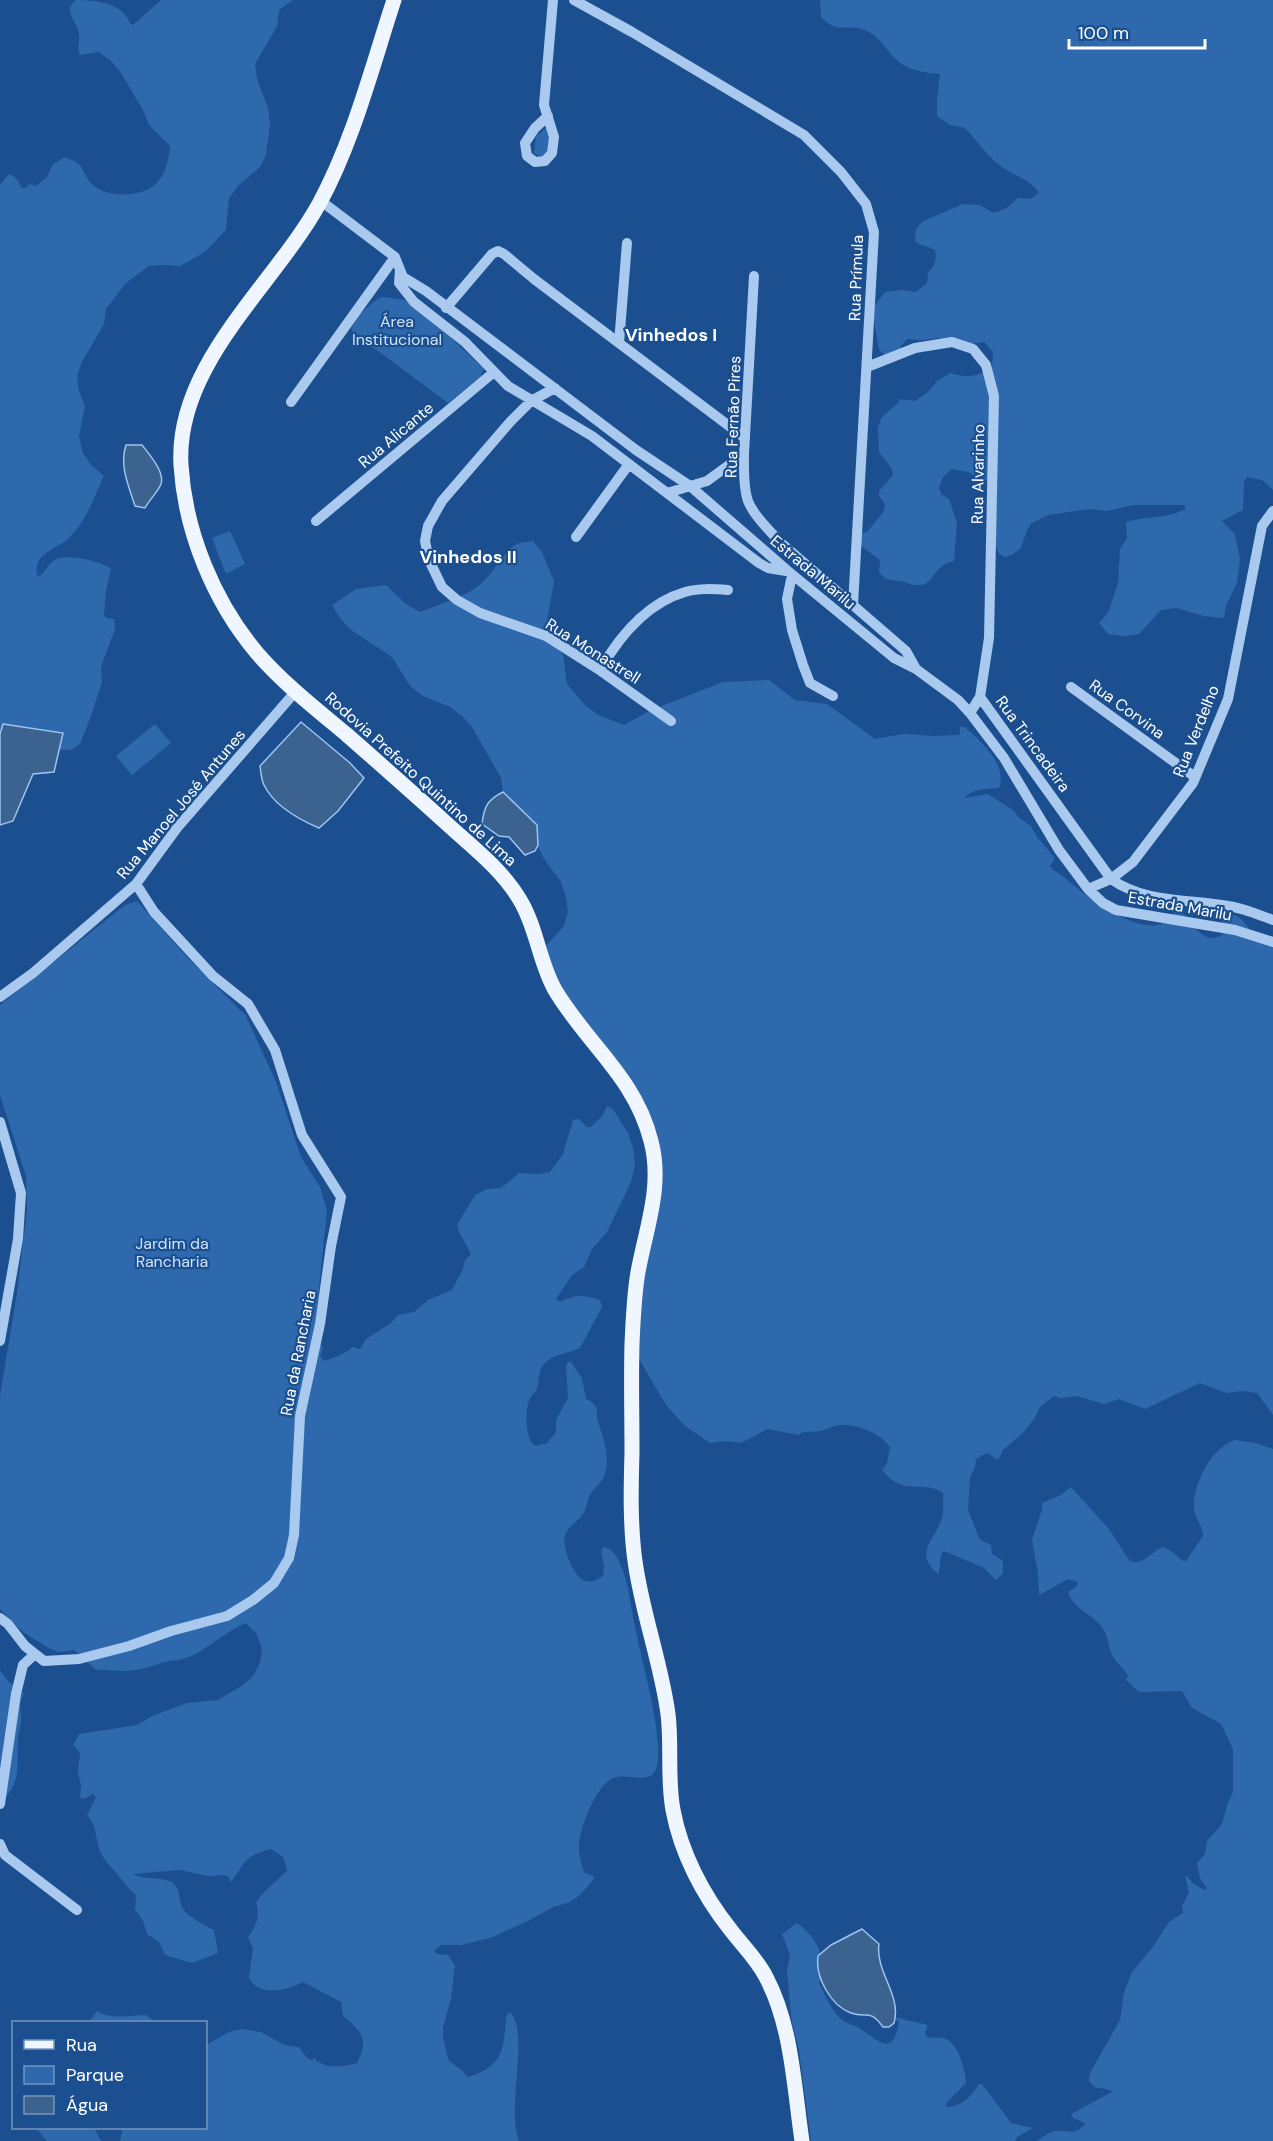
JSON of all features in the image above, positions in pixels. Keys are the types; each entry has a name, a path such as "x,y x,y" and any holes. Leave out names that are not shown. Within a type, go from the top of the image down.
{"main road":[{"name":"Rodovia Prefeito Quintino de Lima","path":"394,0 348,138 321,201 298,238 212,358 189,409 181,447 182,477 189,516 212,581 253,648 296,692 393,775 507,881 526,911 554,987 570,1012 617,1070 630,1090 646,1124 657,1173 635,1295 632,1341 632,1528 640,1590 668,1713 674,1814 686,1853 701,1883 722,1918 759,1964 776,1998 787,2040 802,2141"}],"street":[{"path":"548,116 544,105 553,0"},
{"name":"Rua Prímula","path":"574,0 804,135 841,172 866,204 874,232 853,605"},
{"name":"Estrada Marilu","path":"321,201 397,262 403,277 426,291 636,450 690,486 790,573 894,658 916,669 958,700 1004,758 1059,850 1088,890 1103,903 1116,910 1235,930 1273,942"},
{"path":"620,344 627,243"},
{"path":"446,308 486,260 498,251 745,438"},
{"path":"397,262 399,283 414,302 465,342 508,386 592,436 759,563 768,568 790,573 787,598 792,630 803,665 810,683 833,696"},
{"path":"291,402 397,262"},
{"name":"Rua Fernão Pires","path":"754,276 744,454 744,477 748,501 780,542 906,651 916,669"},
{"name":"Rua Alvarinho","path":"867,367 915,348 952,342 973,350 986,365 994,396 989,638 980,697 970,713"},
{"name":"Rua Alicante","path":"316,521 494,372"},
{"name":"Rua Monastrell","path":"555,388 531,401 442,501 428,526 424,541 429,560 442,587 457,600 480,613 546,636 600,670 671,721"},
{"path":"668,492 707,481 744,454"},
{"path":"576,537 629,465"},
{"name":"Rua Verdelho","path":"1088,890 1111,879 1133,862 1195,777 1228,699 1262,526 1266,517 1273,511"},
{"path":"600,670 611,651 644,615 685,592 707,589 728,590"},
{"name":"Rua Corvina","path":"1071,687 1195,777"},
{"name":"Rua Manoel José Antunes","path":"0,998 33,973 136,884 177,828 296,692"},
{"name":"Rua Trincadeira","path":"980,697 1111,879"},
{"path":"1111,879 1121,887 1141,895 1231,906 1273,920"},
{"name":"Rua da Rancharia","path":"35,1654 45,1661 79,1659 129,1646 171,1631 227,1616 254,1600 274,1583 289,1558 294,1535 300,1416 320,1324 331,1246 341,1197 302,1135 275,1050 248,1004 213,976 154,912 136,884"},
{"path":"0,1122 21,1192 18,1239 0,1341"},
{"path":"0,1618 35,1654 22,1665 0,1804"},
{"path":"0,1844 5,1855 77,1910"}],"green space":[{"path":"76,0 100,2 115,7 133,25 161,0 293,0 279,10 277,26 255,64 257,79 268,108 270,124 266,155 260,167 239,185 229,198 226,230 205,252 180,266 149,266 126,283 106,309 104,324 82,362 77,376 79,391 85,406 79,436 83,453 91,465 104,476 80,525 69,538 42,557 38,562 37,575 40,576 54,560 68,557 92,561 111,569 104,615 106,618 114,619 115,629 101,667 102,682 91,716 80,744 71,750 0,748 0,185 9,174 16,178 22,188 29,184 36,186 47,177 53,164 65,157 78,163 91,184 100,190 115,194 139,193 152,187 160,179 166,168 170,146 149,125 143,110 112,62 99,52 80,55 78,31 70,13 70,8"},
{"path":"820,0 1273,0 1273,490 1262,480 1247,477 1244,482 1243,510 1222,521 1235,534 1240,559 1237,583 1226,606 1224,618 1204,616 1176,608 1161,610 1139,634 1124,636 1108,634 1099,623 1108,613 1118,583 1120,549 1127,538 1126,522 1178,512 1185,509 1185,505 1133,505 1107,511 1089,509 1048,515 1032,523 1021,548 1005,557 999,554 996,547 989,483 968,472 952,469 943,477 939,488 941,494 949,499 957,523 954,561 942,566 924,584 912,585 884,577 879,572 880,560 860,545 859,531 864,533 868,531 884,511 885,504 879,496 879,491 893,475 892,469 879,452 878,427 881,418 899,402 899,399 915,401 927,393 937,381 950,373 971,376 992,368 993,352 984,342 969,344 939,338 907,339 901,346 899,358 892,361 879,350 873,315 875,305 885,292 901,290 916,292 927,283 928,272 934,265 936,253 935,250 915,241 916,229 923,221 963,204 980,205 992,212 997,212 1008,207 1018,198 1030,199 1039,193 1028,182 994,160 965,128 950,125 937,116 940,74 905,66 867,31 827,23 821,17"},
{"path":"546,128 550,142 544,157 534,154 536,136"},
{"name":"Área Institucional","path":"382,297 405,300 484,369 480,377 448,403 355,334 351,329 360,314"},
{"path":"230,531 245,564 226,574 212,538"},
{"path":"533,541 542,552 554,581 546,627 552,642 563,654 567,684 585,705 598,715 624,725 649,711 723,682 769,680 795,700 827,704 875,739 903,734 958,735 960,727 965,727 991,754 1000,770 1001,779 999,788 976,791 965,798 988,794 1014,811 1019,818 1031,826 1054,857 1050,866 1083,893 1121,917 1147,925 1162,924 1179,909 1199,932 1211,938 1226,932 1221,924 1224,917 1234,915 1242,920 1258,938 1273,946 1273,1415 1257,1393 1242,1391 1226,1393 1200,1383 1145,1409 1119,1399 1104,1404 1076,1396 1061,1398 1054,1396 1040,1407 1024,1432 1003,1450 998,1460 987,1453 976,1459 970,1478 968,1510 980,1540 991,1545 992,1554 1003,1561 1003,1573 996,1580 984,1568 944,1551 941,1554 938,1574 931,1566 926,1553 942,1518 943,1493 928,1487 906,1486 891,1479 882,1470 887,1463 890,1447 874,1433 846,1425 803,1432 798,1435 768,1429 741,1443 725,1441 710,1443 685,1426 666,1405 639,1359 636,1288 658,1197 648,1133 561,993 544,948 564,926 568,912 561,882 544,859 531,832 503,793 501,778 472,727 450,707 423,696 410,686 392,657 351,630 332,605 356,589 386,585 406,604 420,612 470,591 488,577 514,546"},
{"path":"155,724 171,743 132,775 116,756"},
{"name":"Jardim da Rancharia","path":"137,901 185,955 246,1016 276,1082 301,1157 320,1187 327,1211 314,1337 323,1347 320,1356 324,1361 343,1354 352,1347 360,1349 366,1339 391,1323 398,1315 414,1312 428,1300 452,1290 465,1260 471,1254 457,1225 475,1195 487,1189 501,1188 519,1173 550,1172 563,1154 573,1120 579,1119 587,1127 591,1127 602,1116 607,1106 613,1109 628,1133 633,1148 635,1164 631,1182 607,1232 592,1249 584,1267 572,1275 556,1299 560,1302 580,1296 589,1297 600,1300 602,1307 580,1348 554,1357 543,1365 537,1389 529,1401 527,1425 529,1438 535,1446 547,1443 556,1432 556,1420 568,1398 566,1366 568,1362 571,1362 582,1378 586,1399 596,1407 605,1445 607,1466 603,1479 591,1493 583,1514 565,1535 565,1547 577,1575 586,1581 593,1581 603,1576 601,1551 603,1547 615,1554 623,1570 656,1725 658,1760 652,1775 642,1778 613,1778 595,1798 582,1828 579,1848 584,1872 593,1876 594,1879 580,1895 570,1902 551,1908 490,1938 461,1945 441,1945 434,1950 437,1954 448,1955 455,1966 451,1999 443,2027 443,2038 449,2061 463,2071 467,2077 488,2068 499,2056 504,2038 506,2016 510,2012 516,2022 518,2053 515,2110 519,2141 120,2141 123,2129 207,2129 207,2044 229,2032 242,2029 261,2032 284,2045 299,2047 307,2058 313,2061 313,2057 328,2066 357,2063 363,2048 359,2032 343,2016 341,2002 303,1982 282,1990 267,1990 254,1984 249,1978 253,1948 248,1937 257,1921 256,1902 287,1871 283,1857 271,1849 255,1854 246,1861 231,1882 229,1877 224,1875 208,1876 180,1870 133,1874 173,1883 177,1888 181,1906 186,1912 214,1930 218,1953 192,1963 165,1955 159,1942 147,1934 143,1921 135,1909 136,1895 107,1863 100,1851 94,1828 87,1815 96,1797 93,1794 84,1799 80,1798 81,1786 78,1773 80,1753 73,1745 79,1734 137,1725 152,1716 187,1703 218,1700 253,1676 260,1663 262,1648 256,1633 246,1623 199,1652 181,1660 130,1671 96,1670 74,1650 58,1652 24,1633 0,1609 0,1396 17,1293 27,1210 26,1176 0,1095 0,1005 125,905"},
{"path":"1235,1440 1256,1443 1273,1449 1273,2141 1037,2141 1054,2131 1074,2131 1081,2128 1086,2124 1072,2117 1071,2114 1112,2092 1094,2087 1089,2081 1090,2073 1120,2020 1124,1992 1132,1972 1152,1948 1169,1922 1183,1913 1182,1906 1189,1892 1185,1876 1199,1887 1205,1890 1207,1888 1200,1878 1197,1863 1205,1854 1207,1841 1222,1824 1233,1792 1233,1749 1221,1724 1192,1708 1182,1691 1139,1692 1126,1680 1128,1676 1112,1656 1103,1629 1070,1598 1068,1592 1076,1587 1078,1582 1068,1579 1039,1595 1032,1540 1042,1503 1061,1495 1071,1487 1109,1529 1129,1560 1138,1562 1163,1547 1186,1561 1203,1536 1194,1509 1197,1486 1201,1476 1219,1450"},
{"path":"0,1670 8,1681 24,1694 20,1704 21,1723 18,1737 17,1773 12,1788 0,1803"},
{"path":"797,1923 809,1934 817,1946 825,1976 819,1983 831,2007 841,2019 885,2044 893,2040 896,2033 899,2022 894,2017 928,2025 925,2032 927,2037 944,2038 950,2042 958,2052 965,2072 966,2083 947,2102 946,2107 961,2103 973,2093 979,2084 982,2084 1011,2123 1033,2128 1017,2137 1015,2141 811,2141 799,2050 792,2023 787,1972 790,1955 782,1934"},
{"path":"97,2011 114,2016 146,2015 154,2021 90,2021"},
{"path":"37,2129 95,2129 101,2141 47,2141"}],"water":[{"path":"126,445 142,445 156,463 161,474 160,487 145,508 135,506 128,484 124,468"},
{"path":"301,722 350,763 364,778 338,811 319,828 295,816 280,805 268,793 261,776 260,766"},
{"path":"3,724 63,733 54,772 33,774 13,821 0,825 0,734"},
{"path":"503,792 537,825 538,845 535,851 525,855 509,837 499,836 482,824 487,805"},
{"path":"862,1929 879,1944 881,1964 894,2003 894,2023 889,2027 883,2027 871,2016 856,2015 837,2004 826,1990 819,1973 818,1956 831,1945"}],"district":[{"name":"Vinhedos I","path":"671,335"},
{"name":"Vinhedos II","path":"468,557"}]}
